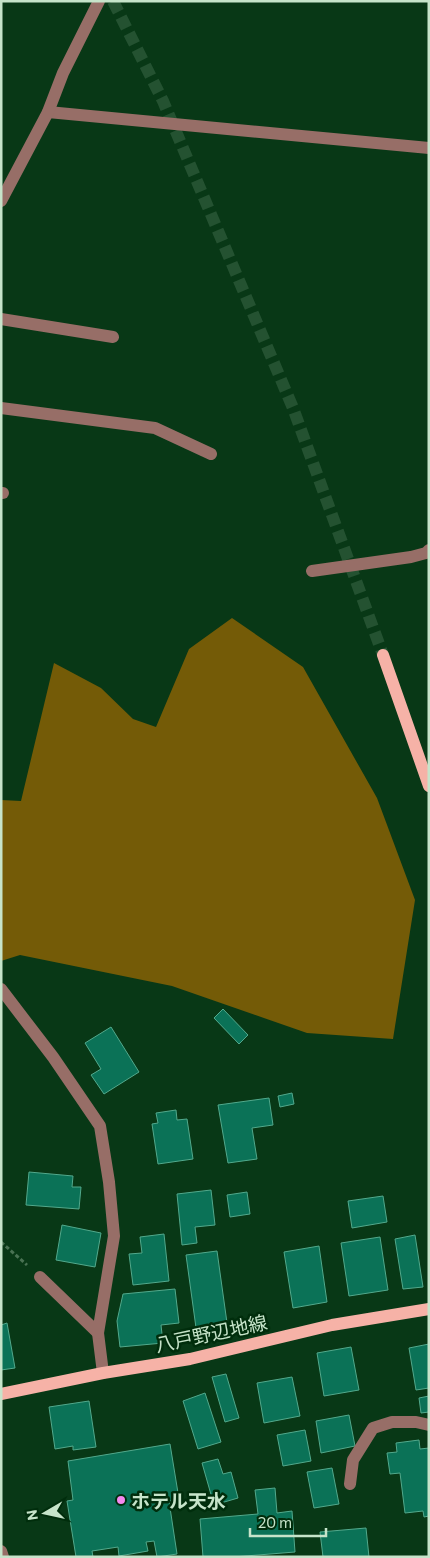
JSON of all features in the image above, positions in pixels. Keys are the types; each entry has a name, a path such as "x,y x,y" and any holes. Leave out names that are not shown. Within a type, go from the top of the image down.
{"main road":[{"path":"383,655 429,786"},
{"name":"八戸野辺地線","path":"1,1394 103,1373 190,1359 332,1325 429,1309"}],"street":[{"path":"1,201 48,112 63,73 99,1"},
{"path":"48,112 429,148"},
{"path":"1,319 113,337"},
{"path":"1,408 155,428 211,454"},
{"path":"312,571 411,557 426,553 429,550"},
{"path":"1,989 53,1057 100,1126 109,1182 114,1236 98,1333 103,1373"},
{"path":"40,1277 98,1333"},
{"path":"350,1484 353,1460 373,1428 392,1422 416,1422 429,1426"},
{"path":"1,1551 3,1557"}],"path":[{"path":"1,1242 40,1277"}],"shaded area":[{"path":"232,618 303,667 377,798 415,900 393,1039 307,1033 172,986 20,955 1,961 1,800 21,801 54,663 101,688 133,719 156,727 189,649"}],"building":[{"path":"223,1009 248,1035 239,1044 214,1018"},
{"path":"111,1027 139,1072 104,1094 91,1075 101,1069 85,1043"},
{"path":"292,1093 294,1104 280,1107 278,1096"},
{"path":"269,1098 273,1125 252,1128 257,1159 228,1163 218,1105"},
{"path":"176,1110 177,1120 187,1119 193,1159 158,1164 152,1124 158,1123 156,1113"},
{"path":"29,1172 73,1176 72,1187 81,1187 79,1209 26,1205"},
{"path":"211,1190 215,1225 195,1227 197,1243 182,1245 177,1194"},
{"path":"247,1192 250,1214 230,1217 227,1195"},
{"path":"383,1196 387,1222 352,1228 348,1201"},
{"path":"62,1225 101,1233 95,1267 56,1260"},
{"path":"164,1234 169,1281 133,1285 129,1254 142,1253 140,1237"},
{"path":"415,1235 423,1287 403,1289 395,1239"},
{"path":"380,1237 388,1290 349,1296 341,1243"},
{"path":"319,1246 327,1302 293,1308 284,1252"},
{"path":"217,1251 228,1330 197,1335 186,1255"},
{"path":"175,1289 179,1323 161,1325 163,1343 120,1347 117,1321 123,1294"},
{"path":"7,1323 15,1368 1,1370 1,1325"},
{"path":"429,1344 429,1388 416,1390 409,1348"},
{"path":"351,1347 359,1390 324,1396 317,1353"},
{"path":"226,1374 239,1418 225,1422 212,1377"},
{"path":"292,1377 300,1416 264,1423 257,1383"},
{"path":"205,1393 221,1442 198,1449 183,1401"},
{"path":"429,1396 429,1412 421,1413 419,1398"},
{"path":"89,1401 96,1447 73,1450 73,1446 55,1449 49,1407"},
{"path":"349,1415 355,1446 321,1453 316,1421"},
{"path":"305,1430 311,1461 283,1466 277,1435"},
{"path":"419,1440 420,1449 429,1448 429,1516 424,1517 423,1511 405,1513 400,1473 390,1474 387,1453 397,1452 396,1443"},
{"name":"ホテル天水","path":"170,1444 179,1499 169,1501 177,1554 157,1557 154,1541 146,1542 148,1551 119,1556 118,1547 92,1551 93,1557 76,1557 67,1501 73,1500 68,1461"},
{"path":"218,1459 223,1474 231,1472 238,1498 214,1505 202,1463"},
{"path":"332,1468 339,1504 314,1508 307,1472"},
{"path":"275,1488 277,1513 292,1511 295,1552 233,1557 203,1557 200,1519 258,1514 255,1490"},
{"path":"366,1528 369,1557 323,1557 320,1532"}],"tunnel":[{"path":"113,1 163,101 293,408 383,655"}],"place":[{"name":"ホテル天水","path":"121,1500"}]}
